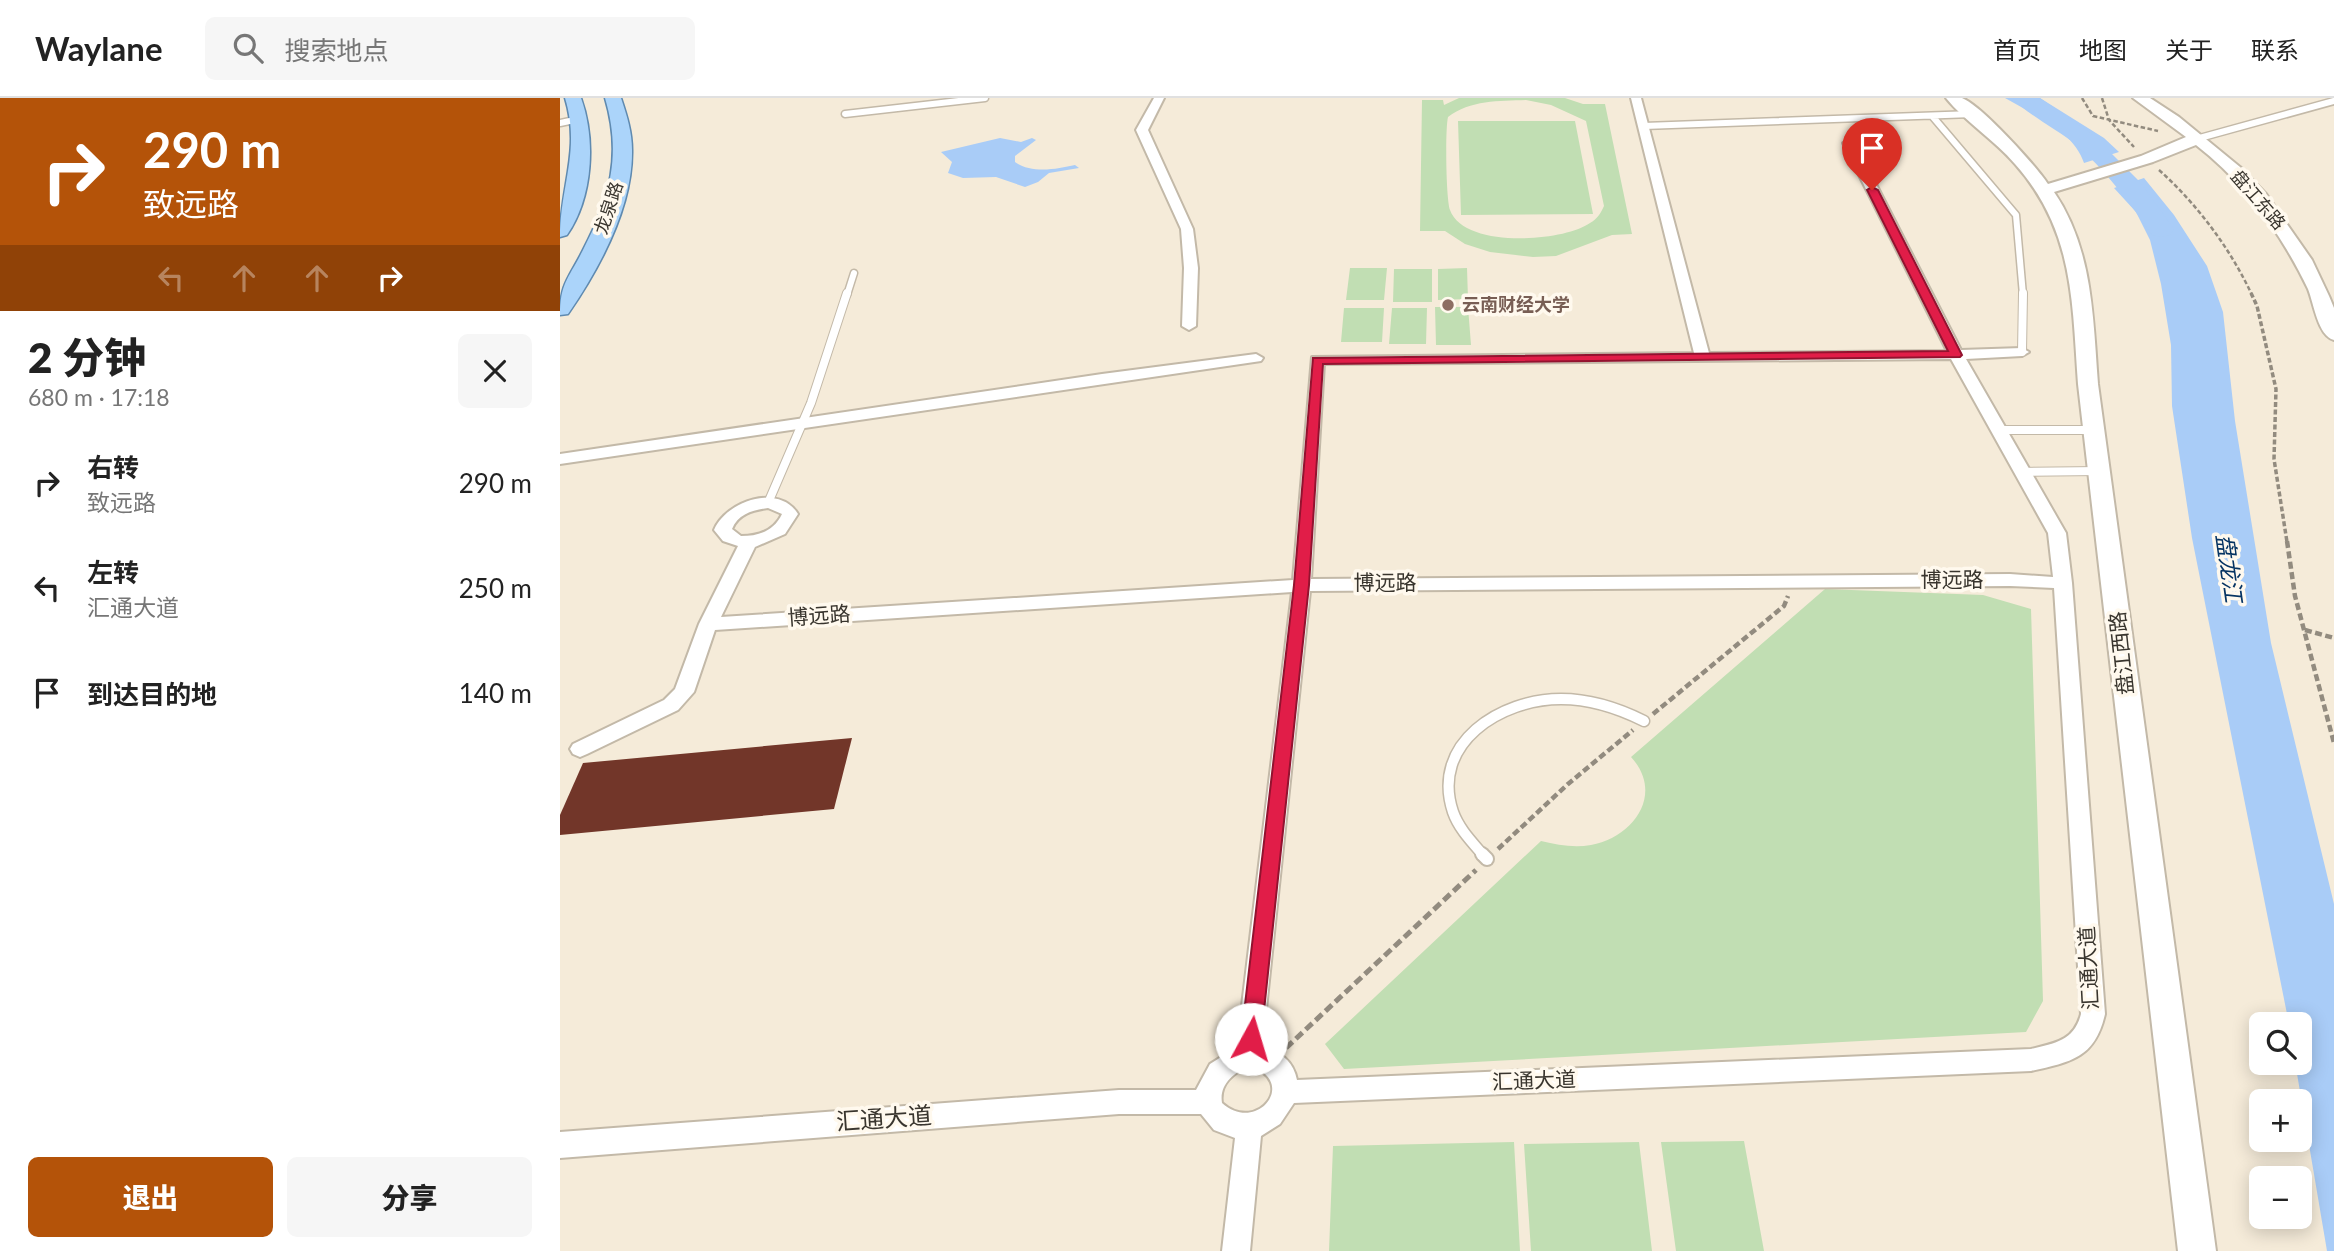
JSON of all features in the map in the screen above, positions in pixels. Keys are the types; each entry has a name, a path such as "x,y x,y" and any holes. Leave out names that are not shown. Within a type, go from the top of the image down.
{"main road":[{"name":"龙泉路","path":"560,231 578,178 581,144 579,119 573,98"},
{"name":"龙泉路","path":"560,309 599,240 620,178 622,142 613,98"}],"street":[{"path":"1159,98 1142,130 1187,229 1191,268 1189,326"},
{"path":"1636,98 1702,355"},
{"name":"盘江西路","path":"1953,98 1997,134 2044,190 2056,208 2070,240 2077,267 2094,430 2197,1251"},
{"name":"盘江东路","path":"2140,98 2240,175 2267,205 2292,239 2322,294 2334,334"},
{"path":"2044,190 2145,159 2196,139"},
{"name":"汇通大道","path":"1286,1092 2031,1060 2072,1050 2090,1032 2093,1014 2063,583 2057,533 1956,355 1849,143"},
{"path":"1261,1058 1302,585 1317,360 1956,355 2022,352"},
{"path":"560,459 800,422 1256,358"},
{"path":"768,503 779,504 788,509 789,520 773,535 749,541 727,537 723,530 729,517 744,508 768,503"},
{"path":"580,749 671,705 684,692 708,624 749,541"},
{"name":"博远路","path":"708,624 1302,585 2010,580 2063,583"},
{"path":"1235,1058 1261,1058 1281,1069 1286,1080 1286,1092 1282,1104 1274,1114 1249,1126 1223,1121 1214,1113 1209,1102 1209,1089 1214,1076 1235,1058"},
{"name":"汇通大道","path":"560,1145 1119,1102 1209,1102"},
{"path":"1236,1251 1249,1126"}],"lane":[{"path":"845,114 985,98"},
{"path":"2196,139 2334,101"},
{"path":"1644,127 1973,114"},
{"path":"1933,117 2016,215 2023,275 2022,352"},
{"path":"560,123 579,119"},
{"path":"768,503 800,422 816,391 854,273"},
{"path":"1998,430 2094,430"},
{"path":"2021,472 2100,471"},
{"path":"1487,859 1460,831 1448,798 1450,766 1466,737 1479,725 1494,715 1529,702 1569,699 1608,705 1644,721"}],"path":[{"path":"2082,98 2093,116 2159,131"},
{"path":"2102,98 2109,120 2145,159 2182,190 2207,222 2238,265 2257,306 2276,388 2274,459 2295,596 2334,743"},
{"path":"1261,1058 1568,784 1784,606 1794,582"},
{"path":"2304,630 2334,638"}],"green space":[{"path":"1459,98 1565,98 1583,104 1605,104 1632,234 1612,235 1556,256 1533,257 1490,252 1465,244 1445,231 1420,231 1422,100 1443,100 1444,105","holes":["1526,100 1551,105 1586,121 1604,206 1595,220 1577,229 1538,238 1493,236 1474,231 1459,223 1450,210 1449,203 1446,149 1448,117 1466,107 1485,102"]},
{"path":"1458,121 1575,121 1593,214 1461,215"},
{"path":"1350,268 1387,268 1384,300 1346,300"},
{"path":"1467,268 1468,299 1438,300 1438,269"},
{"path":"1394,269 1432,269 1432,302 1393,302"},
{"path":"1435,307 1468,307 1471,345 1436,345"},
{"path":"1344,308 1384,308 1382,342 1341,342"},
{"path":"1392,308 1427,308 1426,344 1389,344"},
{"path":"1825,589 1983,595 2031,609 2043,1001 2026,1032 1344,1069 1325,1044 1541,841 1566,846 1591,845 1620,834 1631,824 1640,812 1645,785 1641,771 1631,757"},
{"path":"1744,1141 1764,1251 1676,1251 1661,1142"},
{"path":"1514,1142 1520,1251 1329,1251 1333,1146"},
{"path":"1639,1142 1652,1251 1531,1251 1524,1144"}],"water":[{"path":"2005,98 2040,98 2104,138 2119,152 2084,163 2079,152 2062,133"},
{"path":"1000,138 1021,142 1032,138 1036,140 1015,156 1015,162 1022,166 1053,169 1075,165 1079,168 1049,173 1038,182 1025,187 996,177 963,178 948,173 952,162 941,152"},
{"path":"2144,178 2174,215 2207,266 2223,312 2235,421 2271,643 2334,904 2334,1251 2327,1251 2310,1152 2312,1089 2300,1089 2297,1075 2312,1075 2312,1012 2287,1012 2192,538 2172,406 2171,345 2161,284 2150,240 2136,212 2114,188"}],"building":[{"path":"852,738 834,809 560,835 560,815 583,763"}],"waterway":[{"name":"盘龙江","path":"2024,98 2067,126 2101,155 2131,188 2161,229"}],"place":[{"name":"云南财经大学","path":"1448,305"}],"route":[{"path":"1251,1039 1302,585 1317,360 1956,355 1872,190"}]}
